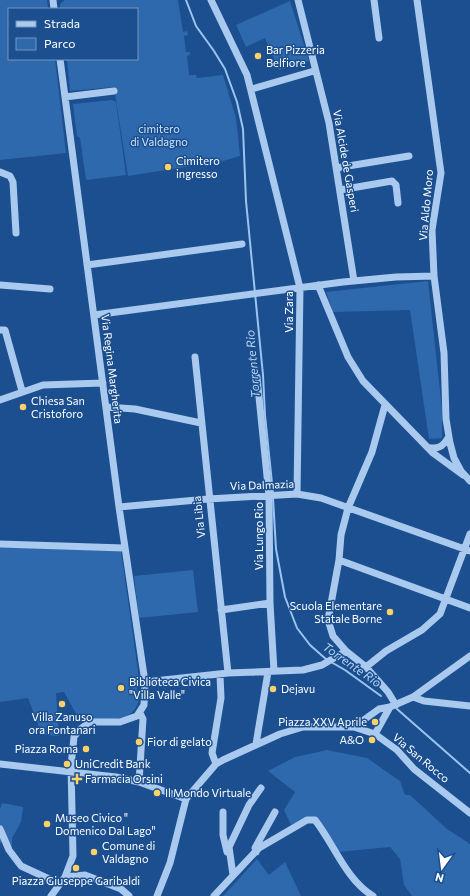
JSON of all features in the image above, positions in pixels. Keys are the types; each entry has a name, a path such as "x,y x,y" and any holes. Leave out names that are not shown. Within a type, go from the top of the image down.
{"street":[{"name":"Via Zara","path":"210,0 247,75 252,89 300,288 297,494"},
{"name":"Via Alcide de Gasperi","path":"298,0 314,71 329,123 354,281"},
{"path":"374,0 379,38"},
{"name":"Via Aldo Moro","path":"417,0 441,173 432,230 434,276 444,353 448,438 454,458 468,478"},
{"name":"Via Regina Margherita","path":"60,60 124,548 145,682 144,704 140,713 143,719 139,782"},
{"path":"252,89 314,71"},
{"path":"65,97 114,91"},
{"path":"336,168 409,156"},
{"path":"0,172 8,174 12,182 16,233"},
{"path":"340,190 392,181 396,185 398,203"},
{"path":"88,265 242,244"},
{"path":"94,316 318,285 396,277 434,276"},
{"path":"0,285 50,289"},
{"path":"318,285 348,357 363,381 427,447 459,473 468,478"},
{"path":"0,330 5,330 22,391"},
{"name":"Via Libia","path":"195,357 208,498 221,610 224,674 212,753 216,764"},
{"name":"Via Lungo Rio","path":"256,744 271,671 270,603 273,495 257,377"},
{"path":"0,400 22,391 43,385 103,383"},
{"path":"385,405 372,452 348,508 341,535 339,560 328,620 332,636 346,651 366,667 388,692 393,706"},
{"path":"106,407 135,409 201,423"},
{"path":"427,447 438,448 446,442 448,438"},
{"name":"Via Dalmazia","path":"119,507 208,498 297,494 321,498 467,551"},
{"path":"366,667 386,651 422,630 440,614 467,551 470,534"},
{"path":"0,544 124,548"},
{"path":"339,560 470,608"},
{"path":"221,610 270,603"},
{"path":"145,682 224,674 302,670 322,665 346,651"},
{"path":"354,727 379,709 393,706 413,697 470,656"},
{"path":"413,697 424,701 470,706"},
{"path":"375,734 393,706"},
{"path":"51,896 65,877 73,856 71,772 73,742 76,734 82,727 90,722 129,720 140,713"},
{"path":"365,731 366,718"},
{"name":"Via San Rocco","path":"216,764 256,744 303,727 354,727 375,734 397,750 414,768 470,813"},
{"path":"0,764 116,777 139,782 186,800"},
{"path":"157,896 170,863 186,800 216,764"},
{"path":"230,877 229,847 249,805 261,788"},
{"path":"461,806 470,808"},
{"path":"223,812 223,835 230,877"},
{"path":"256,852 255,848 275,812"},
{"path":"214,896 230,877 256,852 307,820 315,820 356,881 365,891 373,896"},
{"path":"1,833 21,866 60,884"},
{"path":"65,877 85,875 121,889 128,896"}],"green space":[{"path":"0,0 47,0 48,8 8,8 8,60 55,60 66,153 0,160"},
{"name":"cimitero di Valdagno","path":"65,0 178,0 183,32 187,31 188,35 184,36 186,52 190,52 190,55 187,56 189,75 196,75 197,78 223,75 236,118 240,156 223,161 128,176 114,87 70,91 67,60 138,60 138,8 60,8 60,4"},
{"path":"290,1 309,61 279,70 265,38 246,47 236,25"},
{"path":"112,100 116,102 126,175 86,180 80,138 77,136 73,104"},
{"path":"428,281 442,410 442,438 429,439 410,310 333,312 326,292"},
{"path":"0,547 121,551 139,678 137,678 137,697 140,697 138,704 130,714 125,717 113,719 79,719 64,692 56,693 59,736 42,735 28,698 0,702"},
{"path":"193,570 198,612 139,618 134,576"},
{"path":"327,750 367,758 400,781 405,795 410,795 447,829 470,844 470,896 412,896 404,885 400,859 390,847 338,852 321,825 301,820 291,825 284,810 295,792 268,771 295,757"},
{"path":"2,803 23,807 21,822 12,838 12,846 7,847 3,839 0,844 0,809"},
{"path":"257,859 269,875 285,862 301,896 223,896"}],"waterway":[{"name":"Torrente Rio","path":"186,0 196,26 225,69 237,102 243,129 246,201 273,493"},
{"name":"Torrente Rio","path":"273,498 276,549 285,597 297,628 310,645 327,660"},
{"name":"Torrente Rio","path":"331,662 345,670 381,696"},
{"name":"Torrente Rio","path":"397,709 470,773"}],"place":[{"name":"Bar Pizzeria Belfiore","path":"258,56"},
{"name":"Cimitero ingresso","path":"168,167"},
{"name":"Chiesa San Cristoforo","path":"23,407"},
{"name":"Scuola Elementare Statale Borne","path":"390,612"},
{"name":"Biblioteca Civica \"Villa Valle\"","path":"121,688"},
{"name":"Dejavu","path":"273,689"},
{"name":"Villa Zanuso ora Fontanari","path":"62,704"},
{"name":"Piazza XXV Aprile","path":"375,722"},
{"name":"A&O","path":"372,740"},
{"name":"Fior di gelato","path":"139,742"},
{"name":"Piazza Roma","path":"86,749"},
{"name":"UniCredit Bank","path":"67,764"},
{"name":"Farmacia Orsini","path":"77,779"},
{"name":"Il Mondo Virtuale","path":"157,793"},
{"name":"Museo Civico \" Domenico Dal Lago\"","path":"47,824"},
{"name":"Comune di Valdagno","path":"94,852"},
{"name":"Piazza Giuseppe Garibaldi","path":"76,868"}]}
